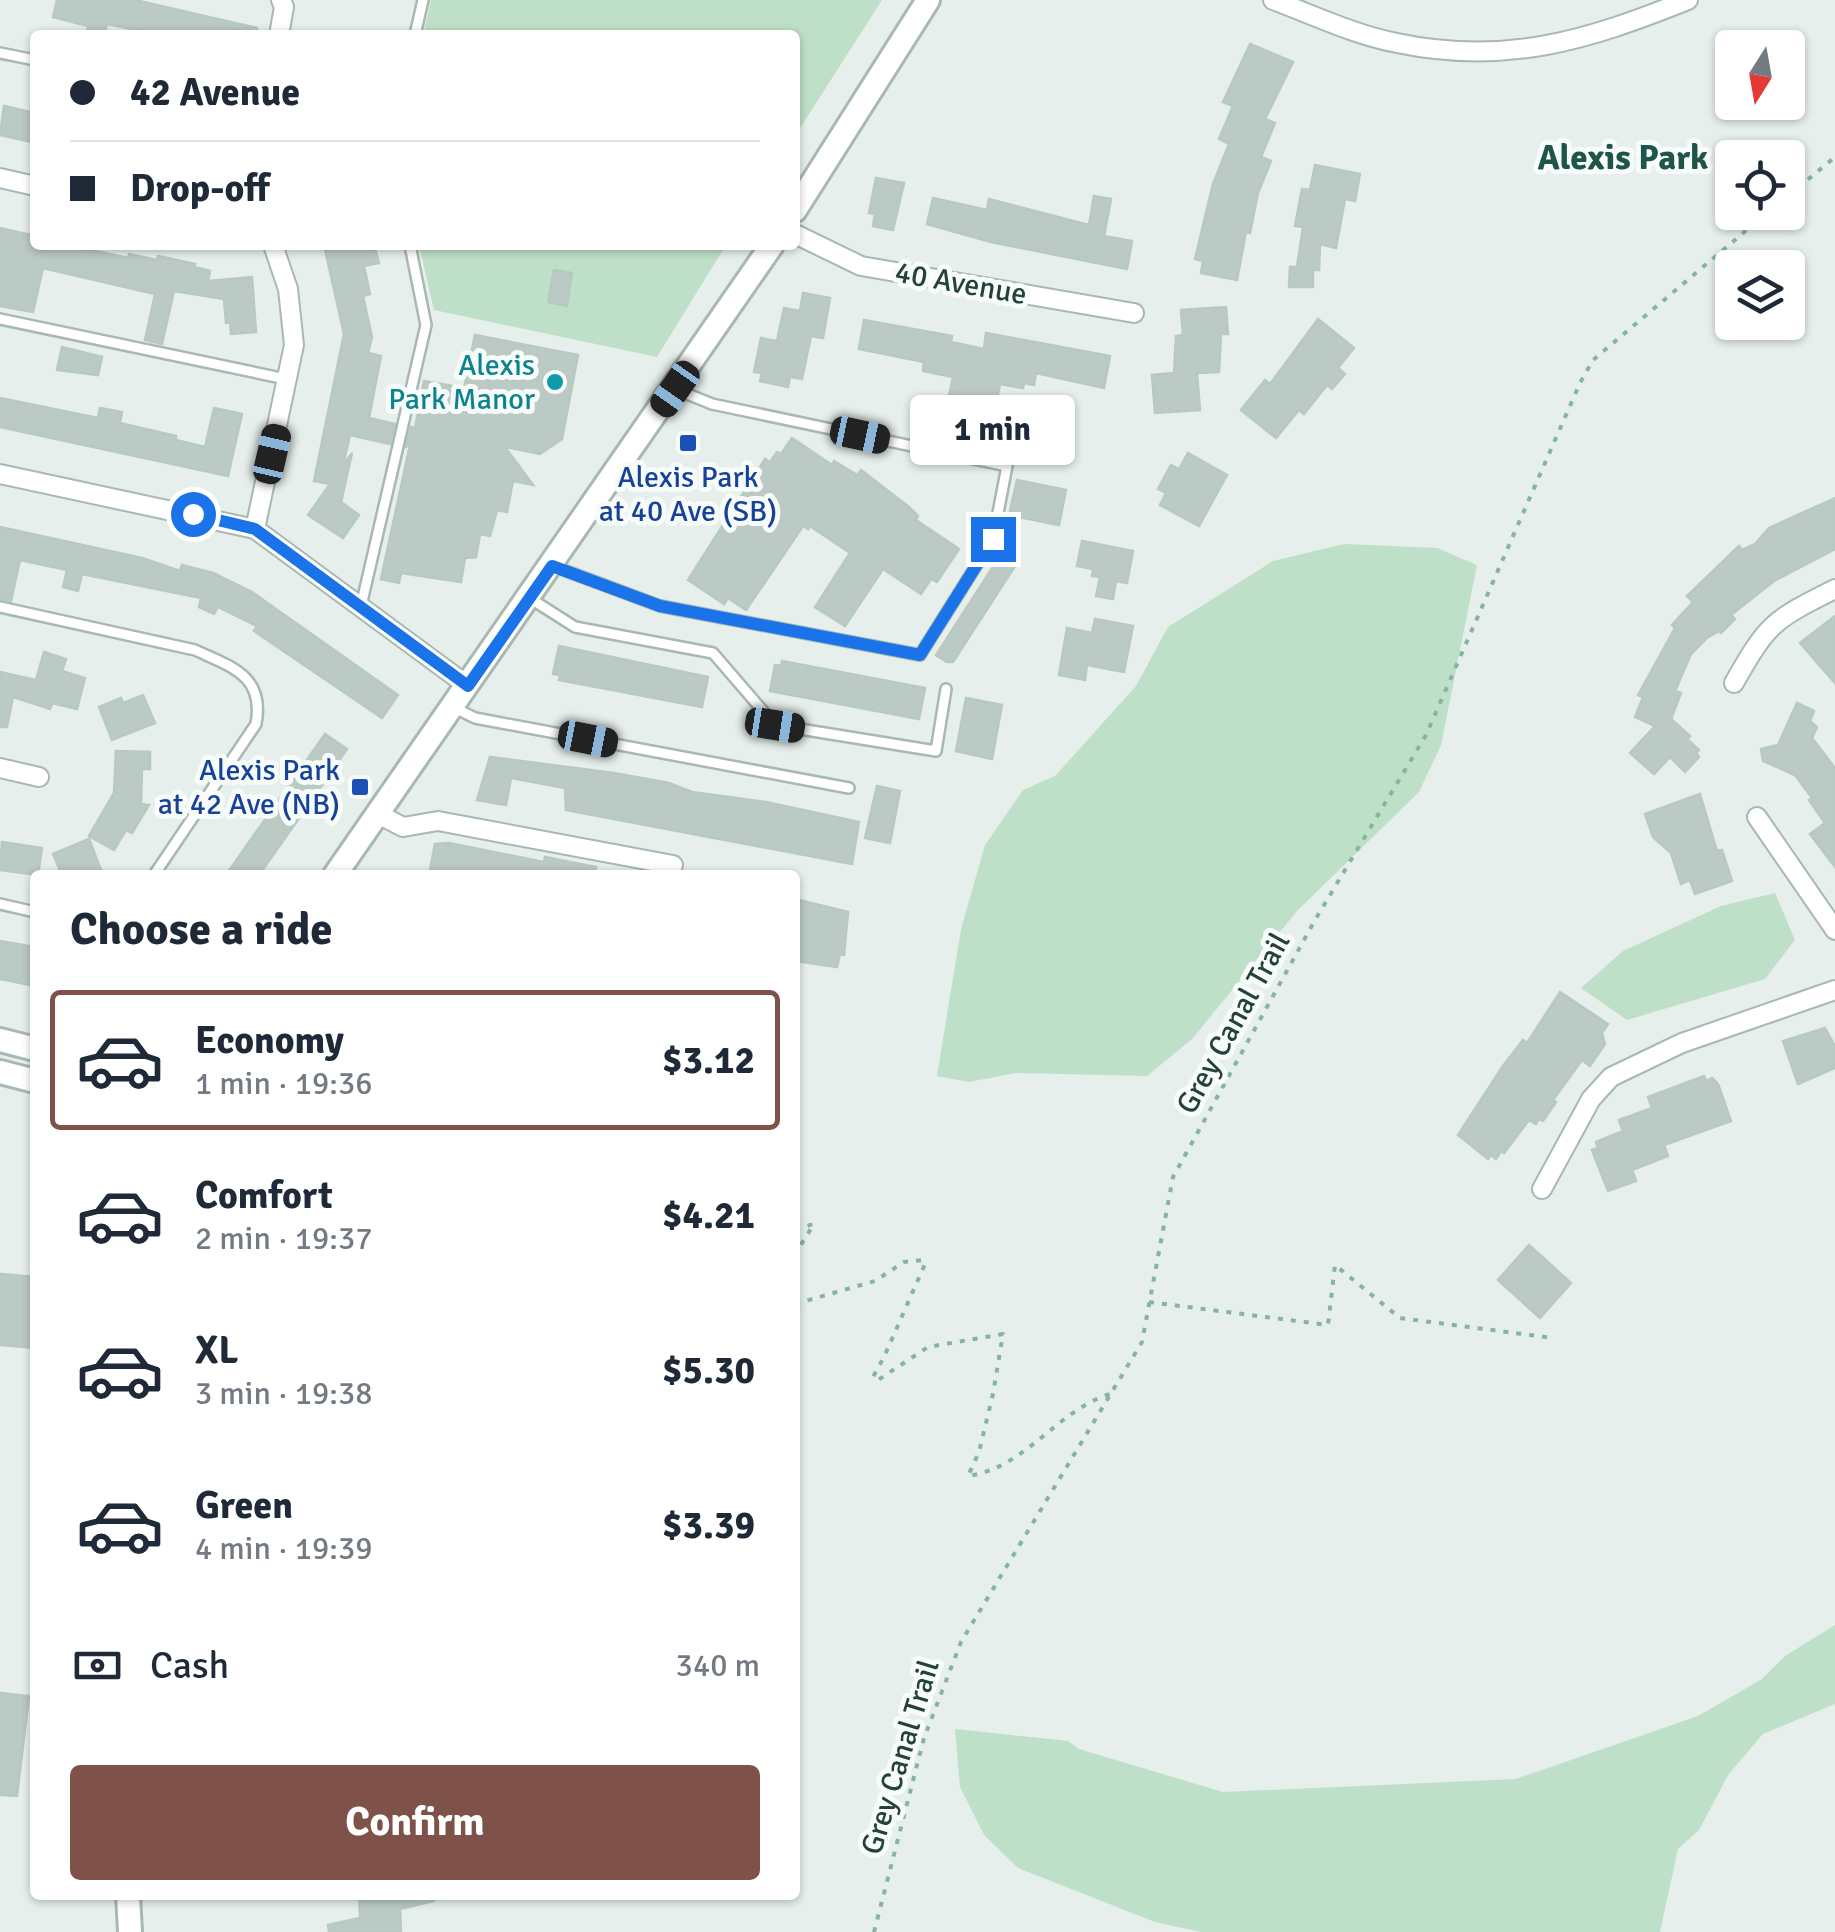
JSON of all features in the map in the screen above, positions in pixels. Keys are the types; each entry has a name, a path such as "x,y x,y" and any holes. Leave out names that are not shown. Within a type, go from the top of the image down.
{"street":[{"path":"280,30 284,7 281,0"},
{"path":"800,202 928,0"},
{"path":"1273,0 1396,43 1496,54 1601,35 1688,0"},
{"path":"0,178 30,185"},
{"name":"40 Avenue","path":"800,236 861,266 1134,313"},
{"path":"255,529 294,345 288,289 276,250"},
{"path":"339,870 769,250"},
{"path":"0,474 255,529 468,686"},
{"path":"1734,683 1763,632 1785,614 1835,589"},
{"path":"0,768 40,777"},
{"path":"378,814 403,827 438,821 674,865"},
{"path":"1757,817 1835,930"},
{"path":"1542,1189 1591,1099 1611,1078 1682,1044 1835,990"},
{"path":"0,1040 30,1048"},
{"path":"0,1072 30,1080"},
{"path":"128,1900 130,1932"}],"lane":[{"path":"417,30 422,0"},
{"path":"0,53 30,59"},
{"path":"362,606 426,325 411,250"},
{"path":"0,319 289,380"},
{"path":"552,566 660,606 920,655 993,539 1007,466 712,404 675,389"},
{"path":"529,598 575,627 713,653 775,725 936,750 946,690"},
{"path":"0,607 195,650 223,662 253,685 258,696 256,724 157,870"},
{"path":"453,706 476,718 849,788"},
{"path":"0,904 30,911"}],"path":[{"path":"1805,182 1835,157"},
{"name":"Grey Canal Trail","path":"874,1932 924,1738 961,1642 1142,1342 1173,1177 1315,920 1426,735 1593,360 1747,230"},
{"path":"800,1227 814,1224 800,1246"},
{"path":"800,1303 875,1282 904,1262 923,1260 925,1264 884,1357 874,1370 873,1377 878,1380 928,1347 1003,1334 979,1452 968,1476 1024,1452 1078,1408 1110,1394"},
{"path":"1149,1302 1328,1325 1335,1265 1400,1318 1553,1338"}],"green space":[{"path":"431,0 882,0 800,128 800,30 424,30"},
{"path":"420,250 723,250 657,357 434,310"},
{"path":"1344,544 1437,548 1477,565 1441,745 1419,792 1297,911 1192,1039 1147,1076 1016,1073 969,1082 937,1076 961,929 985,845 1023,790 1055,776 1136,686 1168,627 1273,561"},
{"path":"1775,893 1795,940 1765,979 1627,1020 1581,988 1623,951 1721,906"},
{"path":"1835,1625 1835,1704 1763,1734 1728,1775 1699,1830 1678,1849 1660,1932 1201,1932 1155,1922 1018,1868 984,1835 960,1787 955,1729 1068,1741 1079,1749 1223,1792 1516,1779 1698,1716 1762,1679 1785,1656"}],"building":[{"path":"57,0 135,0 257,28 137,30 107,24 105,30 87,30 88,26 53,17"},
{"path":"1250,44 1293,62 1265,119 1275,123 1261,157 1271,161 1258,193 1250,233 1246,232 1237,280 1201,273 1203,261 1195,259 1213,184 1229,144 1219,139 1233,106 1223,102"},
{"path":"4,106 30,112 30,142 0,135"},
{"path":"1315,165 1360,174 1355,201 1345,199 1336,248 1320,244 1319,270 1313,270 1313,287 1289,287 1290,267 1297,267 1303,227 1295,226 1302,189 1310,190"},
{"path":"876,178 904,183 893,230 873,226 875,214 869,213"},
{"path":"1094,196 1111,199 1104,236 1132,241 1127,269 991,242 927,224 933,198 987,210 989,199 1089,225"},
{"path":"0,228 30,235 30,250 91,250 157,260 158,256 210,271 208,281 252,277 256,332 231,334 224,299 174,291 162,344 145,340 155,294 43,268 33,312 0,306"},
{"path":"325,250 375,250 379,263 364,266 370,294 363,296 372,337 368,353 381,356 369,418 395,424 390,444 350,435 343,465 352,453 341,502 359,515 343,538 308,515 330,484 314,481 344,334"},
{"path":"554,270 572,273 567,306 548,302"},
{"path":"803,293 830,298 823,338 811,336 802,379 790,377 788,387 760,381 762,373 754,372 761,338 777,341 784,308 800,311"},
{"path":"1226,307 1228,334 1221,334 1219,372 1197,373 1200,410 1155,413 1152,375 1174,373 1176,336 1183,335 1181,310"},
{"path":"1318,319 1354,348 1338,368 1345,374 1332,389 1327,385 1304,414 1299,410 1276,438 1241,410 1265,380 1270,384"},
{"path":"864,320 952,336 951,342 984,349 986,333 1110,356 1104,388 1036,373 1034,385 1024,383 1023,388 1000,384 991,429 944,420 953,377 923,371 924,362 859,349"},
{"path":"475,335 578,355 562,439 540,454 505,447 533,485 513,481 507,512 497,510 490,536 480,534 476,557 465,558 461,582 401,573 399,583 381,579 410,445 406,447 411,427 415,428 424,381 464,388"},
{"path":"62,347 102,357 98,375 57,370"},
{"path":"0,398 98,418 100,408 122,412 120,423 205,447 214,408 242,414 228,476 0,427"},
{"path":"792,438 832,465 834,461 857,475 861,470 909,507 918,516 916,520 959,549 937,582 931,579 921,594 883,569 845,626 815,607 850,553 810,526 803,526 746,610 728,598 724,604 688,580 765,459 770,462 777,452 781,454"},
{"path":"1188,453 1227,475 1199,526 1160,505 1166,493 1158,489 1171,465 1179,469"},
{"path":"1017,480 1066,490 1059,525 1009,515"},
{"path":"1835,498 1835,549 1774,581 1731,615 1735,619 1721,633 1707,638 1691,654 1675,691 1681,693 1671,719 1690,736 1687,739 1699,750 1699,757 1685,772 1670,757 1654,774 1630,753 1655,726 1635,717 1643,697 1638,695 1675,628 1672,625 1693,602 1687,596 1739,546 1742,550 1755,544 1769,528"},
{"path":"0,527 142,558 180,571 182,565 213,573 252,592 398,695 382,718 254,631 257,626 218,607 214,614 199,607 201,598 82,574 78,591 63,587 67,570 20,560 11,601 0,599"},
{"path":"1082,541 1133,551 1127,583 1116,581 1113,599 1096,596 1100,577 1092,576 1093,569 1077,566"},
{"path":"1000,556 1015,566 953,662 947,662 936,655"},
{"path":"1835,616 1835,683 1800,643"},
{"path":"1095,619 1133,626 1124,672 1087,665 1085,680 1059,675 1067,628 1092,633"},
{"path":"559,646 708,677 702,707 559,680 560,675 553,674"},
{"path":"44,652 66,659 62,671 85,678 77,709 52,703 50,709 13,697 7,727 0,727 0,672 36,680"},
{"path":"782,661 925,688 919,719 770,691 775,665 781,666"},
{"path":"143,695 155,723 112,740 99,707"},
{"path":"966,698 1002,705 992,759 956,751"},
{"path":"1797,703 1814,711 1810,721 1817,727 1812,738 1835,768 1835,867 1810,834 1825,823 1809,800 1812,798 1795,775 1763,761 1761,749 1778,745"},
{"path":"325,734 347,749 263,870 230,870"},
{"path":"116,751 150,752 150,769 142,769 141,804 149,805 132,833 126,830 114,850 89,836 114,793"},
{"path":"490,757 614,773 669,783 692,792 766,802 859,822 852,864 566,810 565,788 511,778 506,805 477,800"},
{"path":"877,786 900,791 890,843 865,838"},
{"path":"1700,794 1717,851 1722,850 1732,881 1695,894 1690,880 1681,884 1671,853 1653,837 1645,814"},
{"path":"89,839 101,870 60,870 53,854"},
{"path":"2,842 42,848 39,870 30,870 30,874 0,870"},
{"path":"449,843 544,862 545,857 596,870 430,870 435,844"},
{"path":"800,900 848,912 844,955 840,954 837,967 800,962"},
{"path":"0,941 30,946 30,985 0,979"},
{"path":"1560,992 1608,1024 1602,1033 1605,1044 1590,1066 1582,1060 1543,1121 1539,1119 1536,1124 1529,1120 1504,1153 1488,1159 1458,1135 1503,1066 1523,1040 1527,1043"},
{"path":"1825,1028 1835,1046 1835,1068 1798,1084 1783,1041"},
{"path":"1704,1076 1706,1081 1712,1078 1718,1084 1731,1121 1664,1145 1668,1156 1632,1170 1636,1181 1608,1191 1592,1150 1598,1148 1596,1142 1623,1131 1619,1120 1652,1108 1648,1097"},
{"path":"1529,1245 1571,1283 1540,1318 1498,1280"},
{"path":"0,1274 30,1277 30,1348 0,1345"},
{"path":"0,1693 29,1696 17,1796 0,1795"},
{"path":"359,1900 434,1900 400,1909 401,1932 329,1932 328,1925 360,1918"}],"place":[{"name":"Alexis Park Manor","path":"555,382"},
{"name":"Alexis Park at 40 Ave (SB)","path":"688,443"},
{"name":"Alexis Park at 42 Ave (NB)","path":"360,787"}],"district":[{"name":"Alexis Park","path":"1623,157"}],"route":[{"path":"193,514 255,529 468,686 552,566 660,606 920,655 993,539"}]}
